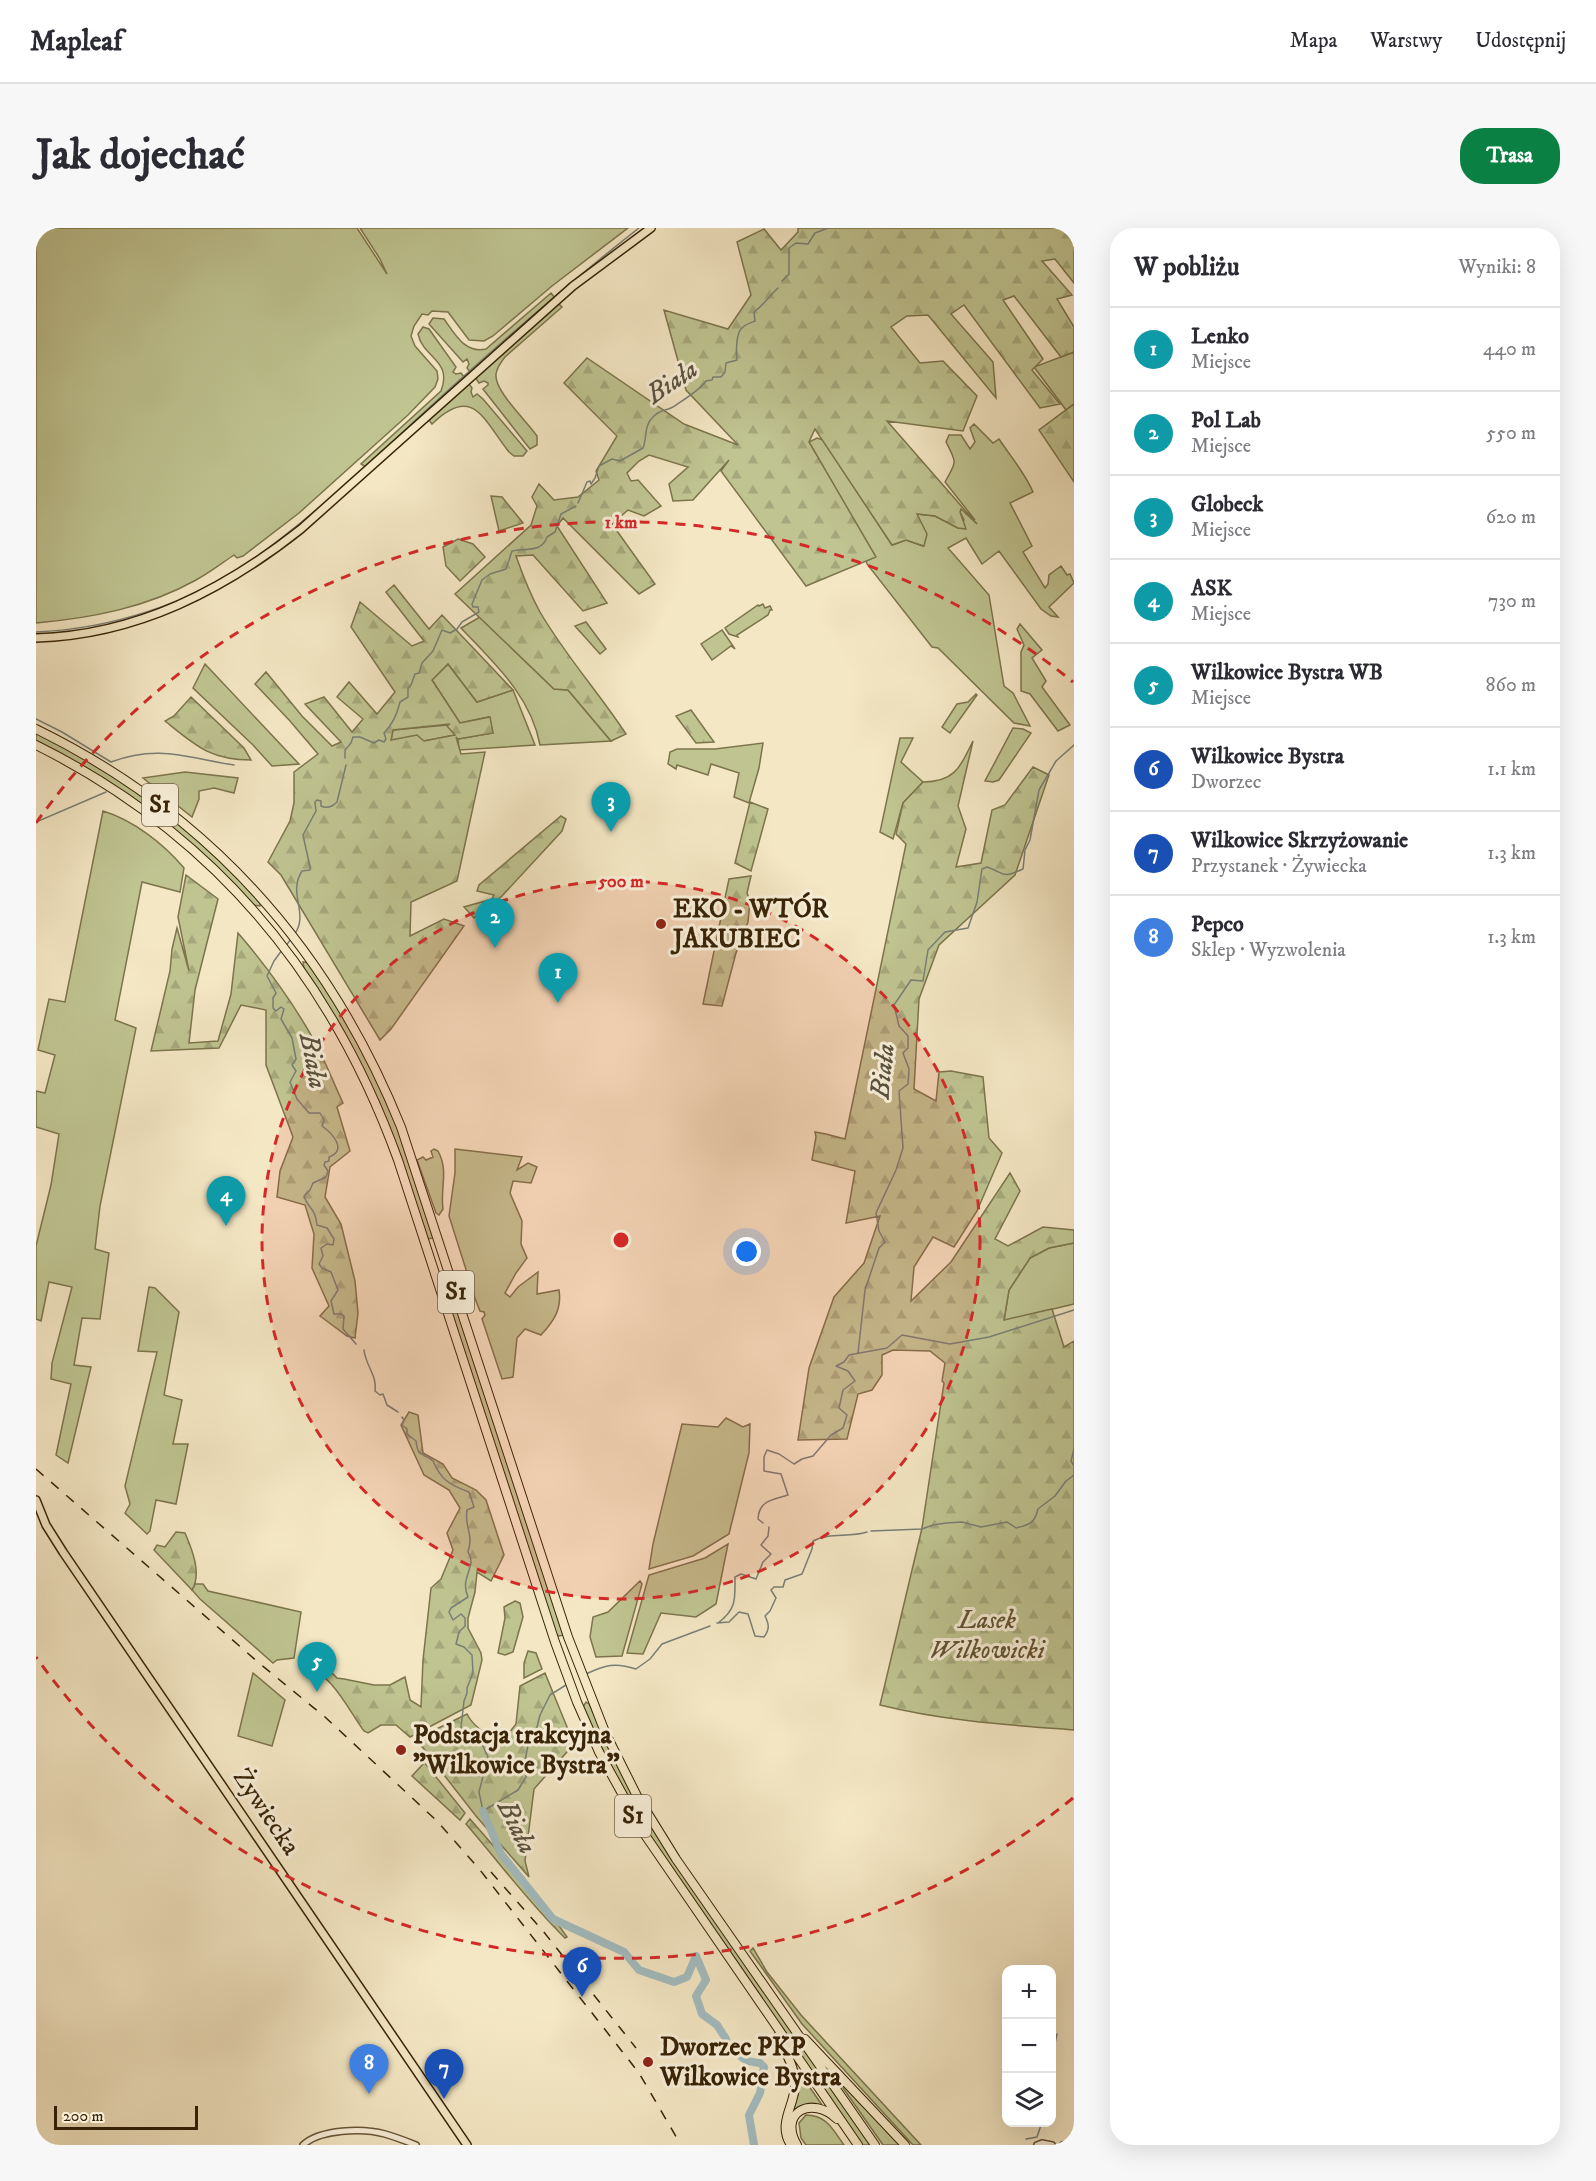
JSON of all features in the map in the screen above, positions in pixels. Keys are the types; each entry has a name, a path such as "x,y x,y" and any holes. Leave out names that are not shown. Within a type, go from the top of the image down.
{"highway":[{"name":"S1","path":"36,729 108,769 173,815 215,851 267,904 312,961 342,1006 367,1050 401,1127 568,1637 590,1697 619,1762 681,1866 875,2145"},
{"name":"S1","path":"36,745 81,769 147,812 210,865 256,913 301,969 328,1011 358,1064 392,1142 555,1642 577,1702 607,1768 645,1835 858,2145"},
{"path":"766,2013 794,2069 794,2095 785,2127 785,2134 791,2145"},
{"path":"788,2021 905,2145"},
{"path":"797,2145 792,2134 792,2124 797,2113 805,2108 824,2110 834,2116 848,2131"}],"main road":[{"path":"36,639 104,629 158,614 210,591 267,556 319,514 573,286 651,228"},
{"name":"Żywiecka","path":"36,1500 46,1525 63,1552 467,2145"}],"street":[{"path":"303,2145 320,2134 361,2131 386,2134 416,2145"},
{"path":"1037,2145 1042,2143 1052,2145"},
{"path":"1064,2145 1074,2144"}],"green space":[{"path":"36,228 357,228 387,274 360,228 628,228 484,341 469,340 448,312 432,311 428,315 422,314 411,336 415,346 437,371 438,379 435,387 408,415 299,513 243,556 237,558 234,555 177,590 138,605 98,615 36,623"},
{"path":"798,228 1074,228 1074,283 1055,259 1042,261 1072,295 1057,299 1074,327 1074,352 1061,357 1014,296 1003,300 1043,359 1032,370 1060,404 1040,408 964,305 951,314 993,362 996,398 928,315 907,316 891,327 920,363 943,361 977,396 963,431 887,421 977,524 961,509 966,529 958,528 935,516 917,514 927,534 924,546 906,540 892,545 815,429 809,442 876,557 806,586 721,471 729,460 693,500 673,501 669,484 688,467 649,455 627,473 631,481 638,480 661,506 644,516 628,510 612,524 655,584 639,594 563,518 557,526 607,603 583,611 533,555 516,556 540,612 626,734 611,741 568,690 554,689 455,594 531,525 537,506 532,497 539,484 554,500 578,497 599,480 596,471 617,436 564,383 587,358 684,424 738,445 686,390 664,310 728,329 751,295 737,242 764,229 781,250 798,232"},
{"path":"551,293 555,298 471,373 467,368 469,364 467,359 463,362 429,324 433,318 444,319 466,346 472,349 486,349"},
{"path":"558,303 562,307 505,357 496,374 505,397 537,436 537,445 530,449 483,389 488,383 484,381 479,383 475,377"},
{"path":"423,327 429,329 456,367 453,372 461,373 465,378 366,467 361,464 441,391 444,381 443,372 421,342 418,334"},
{"path":"1074,352 1074,404 1066,410 1034,367"},
{"path":"469,384 473,397 477,394 483,399 527,451 523,456 514,456 509,452 484,418 468,407 458,407 446,412 432,424 429,420"},
{"path":"1074,404 1074,482 1039,430"},
{"path":"974,424 993,443 999,439 1030,485 1033,492 1010,503 1032,546 1023,552 1045,588 1049,575 1061,566 1067,575 1070,574 1074,583 1049,607 1058,617 1051,616 1041,609 999,551 982,564 966,538 948,548 989,595 1004,686 1013,693 1030,726 1014,723 938,648 932,647 867,564 866,561 875,557 809,442 817,438 823,440 892,545 906,540 923,546 917,514 935,516 958,528 964,520 960,512 961,508 975,520 945,482 954,462 946,442 949,435 961,435 970,449 975,442 970,428"},
{"path":"491,496 502,497 523,523 499,531"},
{"path":"458,539 473,544 485,557 460,581 446,566 443,547"},
{"path":"394,585 429,629 442,615 513,690 477,702 448,664 432,680 460,723 490,717 493,733 458,739 456,737 461,754 485,752 457,881 411,902 410,936 444,919 464,926 391,1029 380,1040 281,875 268,862 290,821 294,803 294,772 318,754 255,684 266,672 302,716 332,746 341,742 305,704 324,697 352,732 363,719 337,697 349,682 377,714 395,692 351,627 360,602 412,646 424,641 386,592","holes":["450,724 447,726 455,735 424,741 417,735 391,740 393,730"]},
{"path":"763,604 765,608 770,606 772,610 768,615 737,635 738,637 729,634 725,628 758,605"},
{"path":"480,617 554,689 568,690 611,741 540,745 528,711 510,681 461,628"},
{"path":"586,622 606,649 600,654 575,626"},
{"path":"1020,624 1042,650 1032,658 1046,681 1042,687 1070,725 1058,731 1030,694 1021,691 1021,652 1024,645 1017,629"},
{"path":"722,630 735,649 731,646 712,660 701,644"},
{"path":"205,664 299,764 272,766 193,688"},
{"path":"448,664 477,702 513,690 535,745 459,750 458,739 493,733 489,717 460,723 432,680"},
{"path":"976,694 950,733 942,727 957,704 968,702"},
{"path":"191,697 244,748 251,760 224,757 204,750 165,721 174,716"},
{"path":"691,710 714,742 696,743 676,716"},
{"path":"447,725 455,735 424,741 391,740 393,730"},
{"path":"1013,728 1031,733 999,780 985,781"},
{"path":"36,733 98,767 158,807 223,864 260,901 260,906 253,905 204,857 152,814 96,775 36,741"},
{"path":"900,738 913,738 901,762 923,782 903,803 893,839 880,832"},
{"name":"Lasek Wilkowicki","path":"973,741 958,806 966,829 956,867 981,863 992,810 1005,805 1033,767 1049,775 1015,875 939,945 919,999 914,1089 936,1101 939,1072 951,1071 983,1077 989,1138 1002,1153 977,1211 954,1247 933,1237 914,1267 911,1301 951,1262 1010,1173 1020,1191 995,1239 1008,1246 1043,1227 1074,1230 1074,1243 1049,1248 1030,1258 1009,1290 1004,1320 1052,1309 1064,1347 1074,1341 1074,1730 952,1719 880,1705 922,1528 945,1363 930,1351 893,1350 882,1355 882,1375 872,1390 858,1394 847,1439 798,1440 809,1368 834,1297 864,1263 880,1216 846,1223 855,1171 812,1160 815,1132 845,1139 906,844 896,834 903,803 923,782 942,779 955,771"},
{"path":"763,743 749,803 734,797 739,773 711,764 708,775 677,765 676,769 668,764 670,752 677,749 715,749"},
{"path":"185,772 238,778 234,793 214,788 199,791 199,799 192,817 143,778"},
{"path":"750,802 768,809 751,871 735,863"},
{"path":"103,811 126,820 147,834 184,868 180,892 142,882 115,1020 136,1028 100,1206 95,1249 109,1253 100,1319 82,1318 74,1365 91,1367 68,1463 56,1455 71,1384 51,1379 52,1363 72,1287 49,1282 41,1321 36,1319 36,1246 51,1185 59,1134 36,1127 36,1091 45,1093 55,1055 38,1050 49,999 65,1002"},
{"path":"561,816 566,819 562,831 502,896 474,918 464,907 492,899 494,895 477,891 479,885"},
{"path":"186,875 218,899 195,990 189,1043 218,1041 231,994 238,933 270,972 308,1030 343,1103 337,1107 350,1151 330,1167 325,1197 341,1224 355,1281 358,1313 355,1338 347,1336 320,1316 329,1306 312,1268 314,1234 305,1205 277,1197 280,1171 293,1137 266,1065 266,1010 241,1005 219,1048 151,1051 170,971 177,928 189,971 178,917"},
{"path":"751,876 747,893 750,901 748,922 736,953 722,1006 703,1004 729,879"},
{"path":"303,962 310,963 356,1039 377,1079 406,1149 433,1238 428,1239 390,1133 361,1066 325,1000 304,968"},
{"path":"434,1149 438,1151 441,1158 444,1173 443,1209 439,1215 436,1213 417,1160 423,1157 426,1160 433,1157 431,1151"},
{"path":"455,1149 522,1157 517,1170 528,1163 537,1167 531,1183 513,1181 510,1193 522,1221 521,1244 527,1258 505,1293 510,1297 518,1287 538,1272 537,1294 559,1290 560,1297 553,1320 541,1335 525,1329 517,1338 513,1377 502,1379 482,1319 485,1315 480,1311 476,1301 449,1216 455,1173"},
{"path":"1074,1243 1074,1304 1004,1321 1009,1290 1030,1258 1049,1248"},
{"path":"149,1287 155,1288 179,1312 164,1395 182,1400 173,1444 188,1444 176,1504 156,1500 150,1531 147,1534 125,1513 130,1504 125,1486 157,1352 138,1351"},
{"path":"453,1293 564,1635 556,1634 446,1296"},
{"path":"409,1412 418,1415 423,1453 443,1464 452,1478 476,1490 486,1500 504,1555 491,1581 477,1572 468,1628 481,1653 482,1660 471,1705 410,1737 396,1725 381,1725 368,1733 364,1731 330,1683 312,1668 302,1664 305,1657 324,1665 337,1678 374,1685 390,1685 405,1677 410,1700 421,1707 423,1660 431,1588 441,1579 453,1550 447,1533 460,1508 449,1490 424,1475 401,1425"},
{"path":"726,1418 743,1427 750,1424 749,1453 729,1534 693,1556 649,1569 682,1424 718,1427"},
{"path":"176,1532 185,1533 193,1554 196,1577 192,1590 154,1550 157,1545 165,1547"},
{"path":"728,1544 716,1604 696,1617 661,1613 643,1654 627,1653 649,1575 705,1558"},
{"path":"640,1581 642,1584 622,1656 596,1657 590,1637 593,1617 608,1612"},
{"path":"195,1584 203,1584 208,1591 301,1612 294,1658 277,1660 273,1663 200,1599 192,1590"},
{"path":"515,1601 520,1603 523,1617 513,1652 505,1655 498,1653 505,1618 504,1607"},
{"path":"528,1651 536,1653 542,1669 524,1678 524,1663"},
{"path":"253,1673 285,1700 272,1746 238,1736"},
{"path":"545,1673 574,1744 534,1789 525,1861 529,1877 476,1816 416,1739 467,1714 482,1731 502,1742 516,1724 520,1686"},
{"path":"586,1702 589,1704 620,1771 871,2145 862,2145 651,1839 603,1751 583,1707"},
{"path":"420,1757 465,1813 460,1820 412,1776 423,1764"},
{"path":"470,1819 539,1898 567,1937 565,1938 539,1911 466,1824"},
{"path":"753,1948 767,1972 801,2015 921,2145 913,2145 802,2024 750,1951"},
{"path":"829,2068 834,2073 900,2145 883,2145"},
{"path":"797,2069 822,2105 806,2104 793,2112 799,2091"},
{"path":"806,2115 824,2121 844,2145 806,2145 801,2138 799,2123"}],"waterway":[{"path":"36,632 92,626 147,612 200,590 249,562 320,506 508,337 639,228"},
{"name":"Biała","path":"782,281 789,274 789,248 796,243 808,244 815,233 828,228"},
{"name":"Biała","path":"578,503 587,482 590,481 591,484 599,466 612,459 620,461 643,448 648,424 655,415 673,407 695,392 706,381 712,380 713,377 721,377 725,372 726,363 737,360 739,332 744,326 755,321 754,312 778,288"},
{"name":"Biała","path":"345,758 345,750 353,737 360,737 374,743 379,740 384,742 386,739 384,733 394,719 400,702 408,697 408,688 415,674 419,673 422,663 433,651 442,630 450,633 462,622 479,612 478,607 473,607 472,604 482,580 490,574 506,569 512,551 541,546 547,537 555,532 561,514 576,506"},
{"path":"36,719 111,762 158,753 234,765"},
{"name":"Biała","path":"858,1353 865,1290 879,1248 885,1242 879,1231 876,1213 896,1170 903,1148 899,1091 908,1084 909,1069 903,1053 908,1048 908,1036 899,1026 894,1005 911,980 923,981 928,950 945,932 968,928 977,902 982,869 987,867 1007,875 1023,869 1025,850 1030,840 1039,790 1056,761 1074,745"},
{"name":"Biała","path":"294,935 300,919 297,896 298,879 302,871 310,870 303,835 316,811 315,802 317,800 321,801 321,806 325,807 337,802 346,765"},
{"path":"36,822 106,792"},
{"name":"Biała","path":"285,947 291,939"},
{"name":"Biała","path":"282,950 267,976 276,993 273,998 273,1008 276,1011 281,1007 284,1009 281,1019 292,1038 296,1059 292,1065 296,1071 290,1082 297,1099 309,1113 320,1113 324,1120 322,1126 334,1137 338,1146 335,1154 325,1162 324,1165 328,1171 326,1177 313,1183 304,1196 315,1214 317,1225 327,1228 334,1239 333,1245 327,1244 321,1248 323,1256 319,1264 331,1272 338,1290 331,1301 334,1314 344,1316 343,1329 356,1344"},
{"path":"763,1523 758,1519 764,1504 788,1495 781,1474 764,1471 764,1457 767,1450 779,1454 794,1464 813,1456 831,1435 843,1428 847,1415 839,1408 843,1390 855,1381 848,1371 836,1366 844,1362 849,1355 887,1348 902,1335 950,1344 989,1337 1074,1310"},
{"name":"Biała","path":"364,1350 374,1380 375,1391 380,1395 383,1394 387,1405 398,1412"},
{"name":"Biała","path":"402,1417 404,1420 402,1425 407,1429 407,1434 416,1441 419,1452 433,1461 439,1473 447,1481 469,1492 474,1507 467,1510 466,1516 470,1540 468,1552 471,1557 466,1584 468,1597 451,1608 449,1612 453,1620 461,1614 465,1618 465,1626 459,1632 456,1644 464,1647 472,1655 473,1673 464,1701 461,1727 464,1734 480,1740 488,1757 479,1792 483,1811 518,1790 526,1777 524,1766 529,1740 536,1731 540,1715 550,1695 566,1685"},
{"path":"1074,1449 1071,1461 1074,1466"},
{"path":"871,1531 922,1529 933,1525 962,1522 981,1527 1007,1522 1016,1528 1021,1527 1033,1520 1038,1509 1055,1496 1066,1481 1074,1475"},
{"path":"718,1623 729,1613 734,1603 735,1577 741,1574 756,1579 763,1562 771,1554 761,1545 768,1536 769,1527"},
{"path":"717,1623 729,1622 739,1612 748,1614 755,1636 764,1637 768,1626 765,1616 776,1598 771,1590 774,1587 783,1587 785,1580 802,1574 813,1541 819,1538 867,1532"},
{"path":"586,1674 610,1666 636,1669 650,1659 662,1644 710,1626"},
{"name":"Biała","path":"483,1811 501,1854 553,1919 624,1952 639,1970 674,1982 687,1977 696,1956 706,1980 696,1996 702,2014 717,2025 726,2039"},
{"path":"1056,2038 1057,2034"},
{"name":"Biała","path":"732,2045 743,2058 750,2062 760,2063 764,2067 760,2093 749,2115 754,2145"},
{"path":"1026,2139 1037,2137 1040,2127"}],"railway":[{"path":"36,1469 259,1663 325,1717 437,1821 480,1870 639,2073 681,2145"},
{"path":"491,1872 543,1931 636,2048"}],"place":[{"name":"Globeck","path":"611,832"},
{"name":"EKO - WTÓR JAKUBIEC","path":"661,924"},
{"name":"Pol Lab","path":"495,948"},
{"name":"Lenko","path":"558,1003"},
{"name":"ASK","path":"226,1226"},
{"name":"Wilkowice Bystra WB","path":"317,1692"},
{"name":"Podstacja trakcyjna \"Wilkowice Bystra\"","path":"401,1750"},
{"name":"Wilkowice Bystra","path":"582,1997"},
{"name":"Dworzec PKP Wilkowice Bystra","path":"648,2062"},
{"name":"Pepco","path":"369,2094"},
{"name":"Wilkowice Skrzyżowanie","path":"444,2099"}]}
